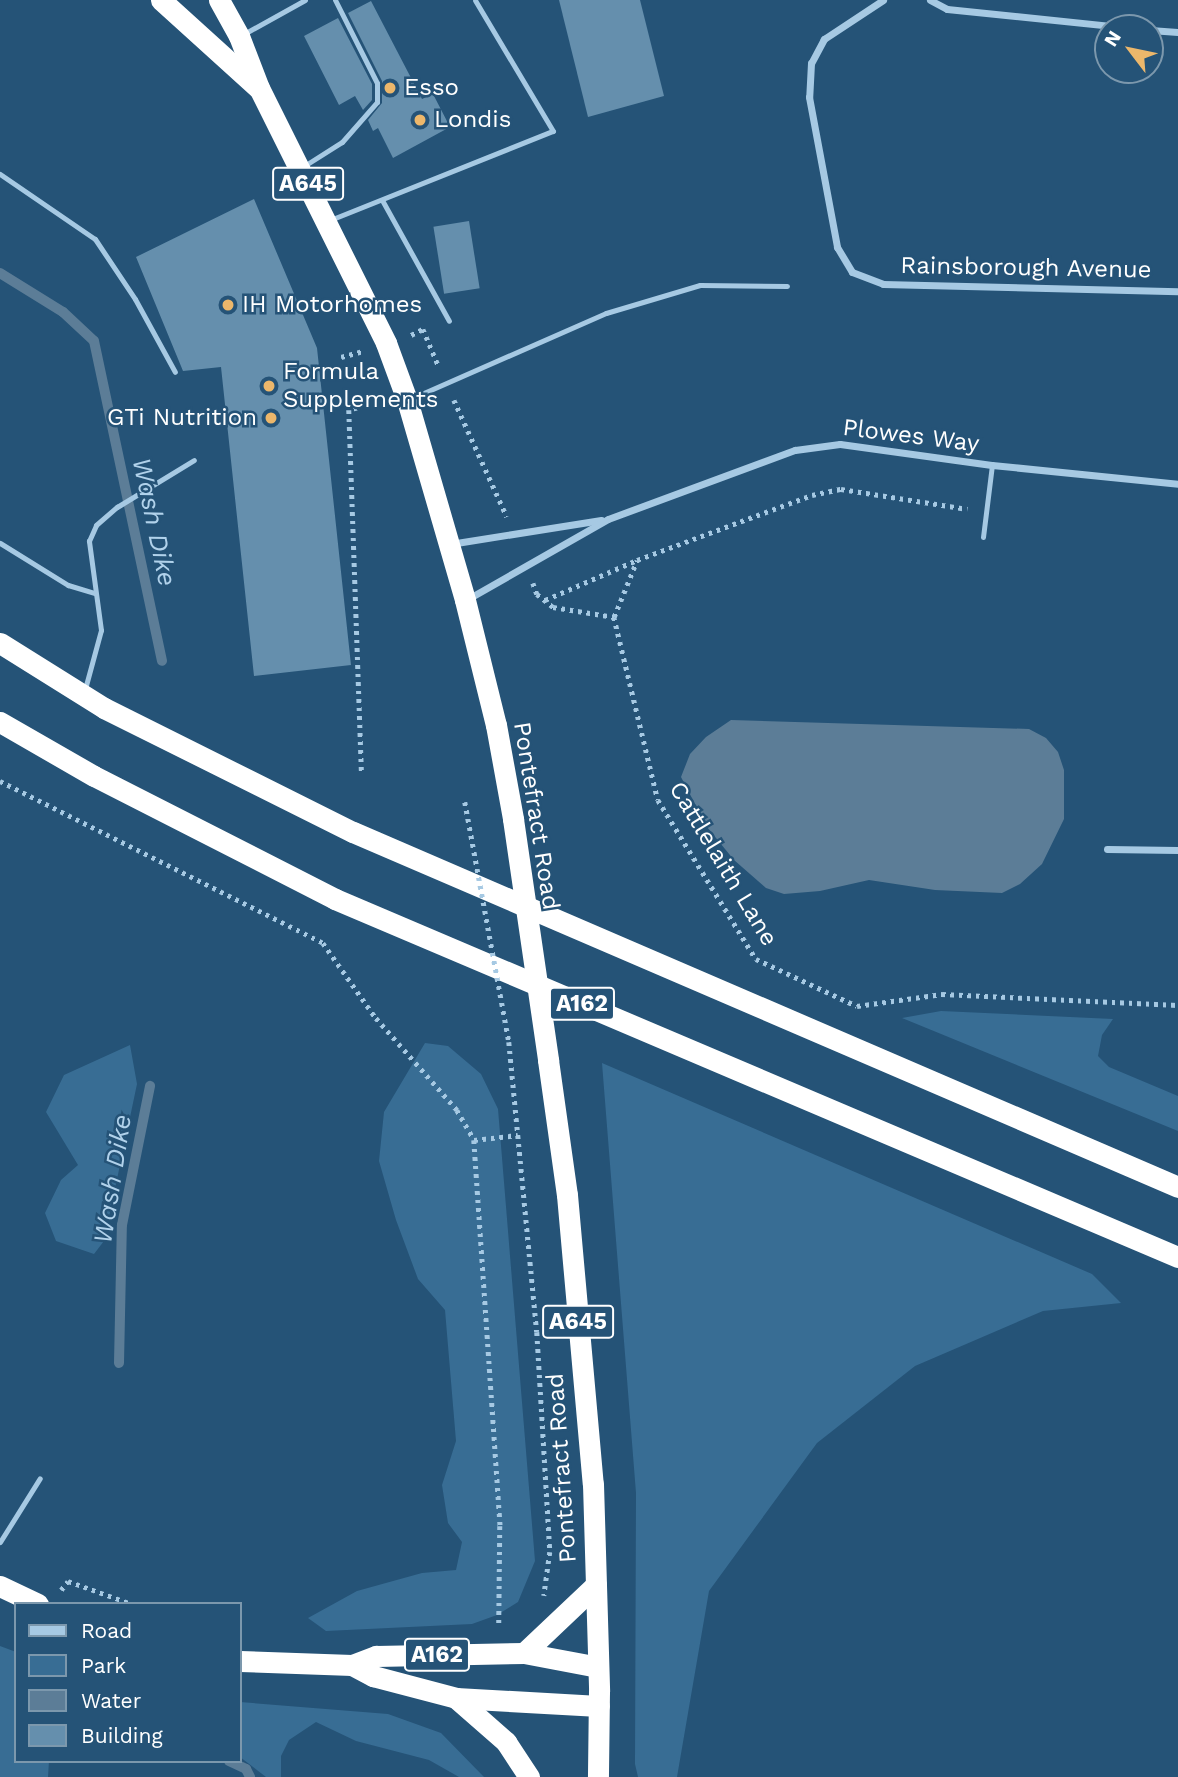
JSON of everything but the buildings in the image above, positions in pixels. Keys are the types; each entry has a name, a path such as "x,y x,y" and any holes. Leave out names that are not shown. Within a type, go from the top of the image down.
{"highway":[{"name":"A645","path":"161,0 258,88"},
{"name":"Pontefract Road","path":"219,0 239,36 258,88 301,168 386,343 407,400 466,600 496,725 513,818 567,1195 593,1483 599,1698"},
{"path":"0,643 104,708 353,832 1178,1186"},
{"name":"A162","path":"0,722 94,776 335,899 1178,1257"},
{"path":"524,1653 596,1585"},
{"path":"0,1586 47,1600"},
{"name":"A162","path":"242,1661 352,1665 376,1656 524,1653 598,1667"},
{"name":"A162","path":"352,1665 373,1676 456,1698 599,1698"},
{"path":"456,1698 506,1742 529,1777"},
{"name":"A645","path":"598,1777 599,1698"}],"street":[{"name":"Rainsborough Avenue","path":"883,0 824,39 811,64 809,97 837,247 852,272 883,284 1178,292"},
{"path":"930,0 947,9 1094,24"},
{"name":"Plowes Way","path":"466,600 608,519 795,450 840,444 992,465 1178,484"},
{"name":"Plowes Way","path":"449,544 608,519"},
{"path":"1107,849 1178,850"}],"lane":[{"path":"239,36 305,0"},
{"path":"301,168 342,142 377,102 377,83 335,0"},
{"path":"326,222 553,131 475,0"},
{"path":"0,174 94,239 135,299 174,372"},
{"path":"382,200 449,321"},
{"path":"407,400 606,313 700,285 787,286"},
{"path":"83,695 102,630 89,541 96,525 117,507 194,460"},
{"path":"983,537 992,465"},
{"path":"0,543 68,585 95,593"},
{"path":"0,1542 40,1478"}],"path":[{"path":"414,334 423,329 513,534"},
{"path":"341,357 350,356"},
{"path":"357,408 349,410 362,774"},
{"path":"545,600 637,560 775,507 841,489 985,511"},
{"path":"526,566 537,594 553,607 614,617 637,560"},
{"name":"Cattlelaith Lane","path":"614,617 658,800 756,959 857,1006 942,994 1178,1005"},
{"path":"0,781 323,943 376,1018 457,1110 474,1140 500,1526 499,1637"},
{"path":"465,802 509,1042 537,1332 550,1552 546,1591 540,1602"},
{"path":"474,1140 518,1135"},
{"path":"47,1600 68,1581 126,1602"}],"green space":[{"path":"941,1011 1113,1019 1102,1035 1098,1056 1109,1067 1178,1096 1178,1131 902,1018"},
{"path":"425,1043 448,1046 481,1074 498,1109 535,1561 518,1602 497,1615 472,1624 326,1631 308,1618 357,1591 422,1573 456,1570 462,1542 448,1523 442,1485 456,1441 445,1310 418,1279 396,1220 379,1161 384,1112"},
{"path":"130,1045 137,1084 104,1241 94,1254 56,1241 45,1213 61,1180 78,1165 46,1112 64,1075"},
{"path":"602,1063 1092,1274 1121,1303 1043,1311 915,1366 817,1443 709,1591 677,1777 638,1777 635,1764 636,1493"},
{"path":"0,1646 14,1651 14,1763 49,1763 48,1777 0,1777"},
{"path":"242,1702 388,1714 441,1733 484,1777 459,1777 429,1760 356,1741 316,1722 289,1740 281,1756 281,1777 266,1777 242,1759"}],"water":[{"path":"731,720 1029,729 1046,738 1058,752 1064,770 1064,819 1042,864 1020,884 1002,893 935,890 869,880 820,891 784,894 766,888 734,860 707,827 681,777 690,754 706,737"}],"waterway":[{"name":"Wash Dike","path":"0,273 63,312 94,341 162,661"},
{"name":"Wash Dike","path":"119,1363 122,1225 150,1086"},
{"name":"Wash Dike","path":"233,1763 246,1769 250,1777"}],"place":[{"name":"Esso","path":"390,88"},
{"name":"Londis","path":"420,120"},
{"name":"IH Motorhomes","path":"228,305"},
{"name":"Formula Supplements","path":"269,386"},
{"name":"GTi Nutrition","path":"271,418"}]}
